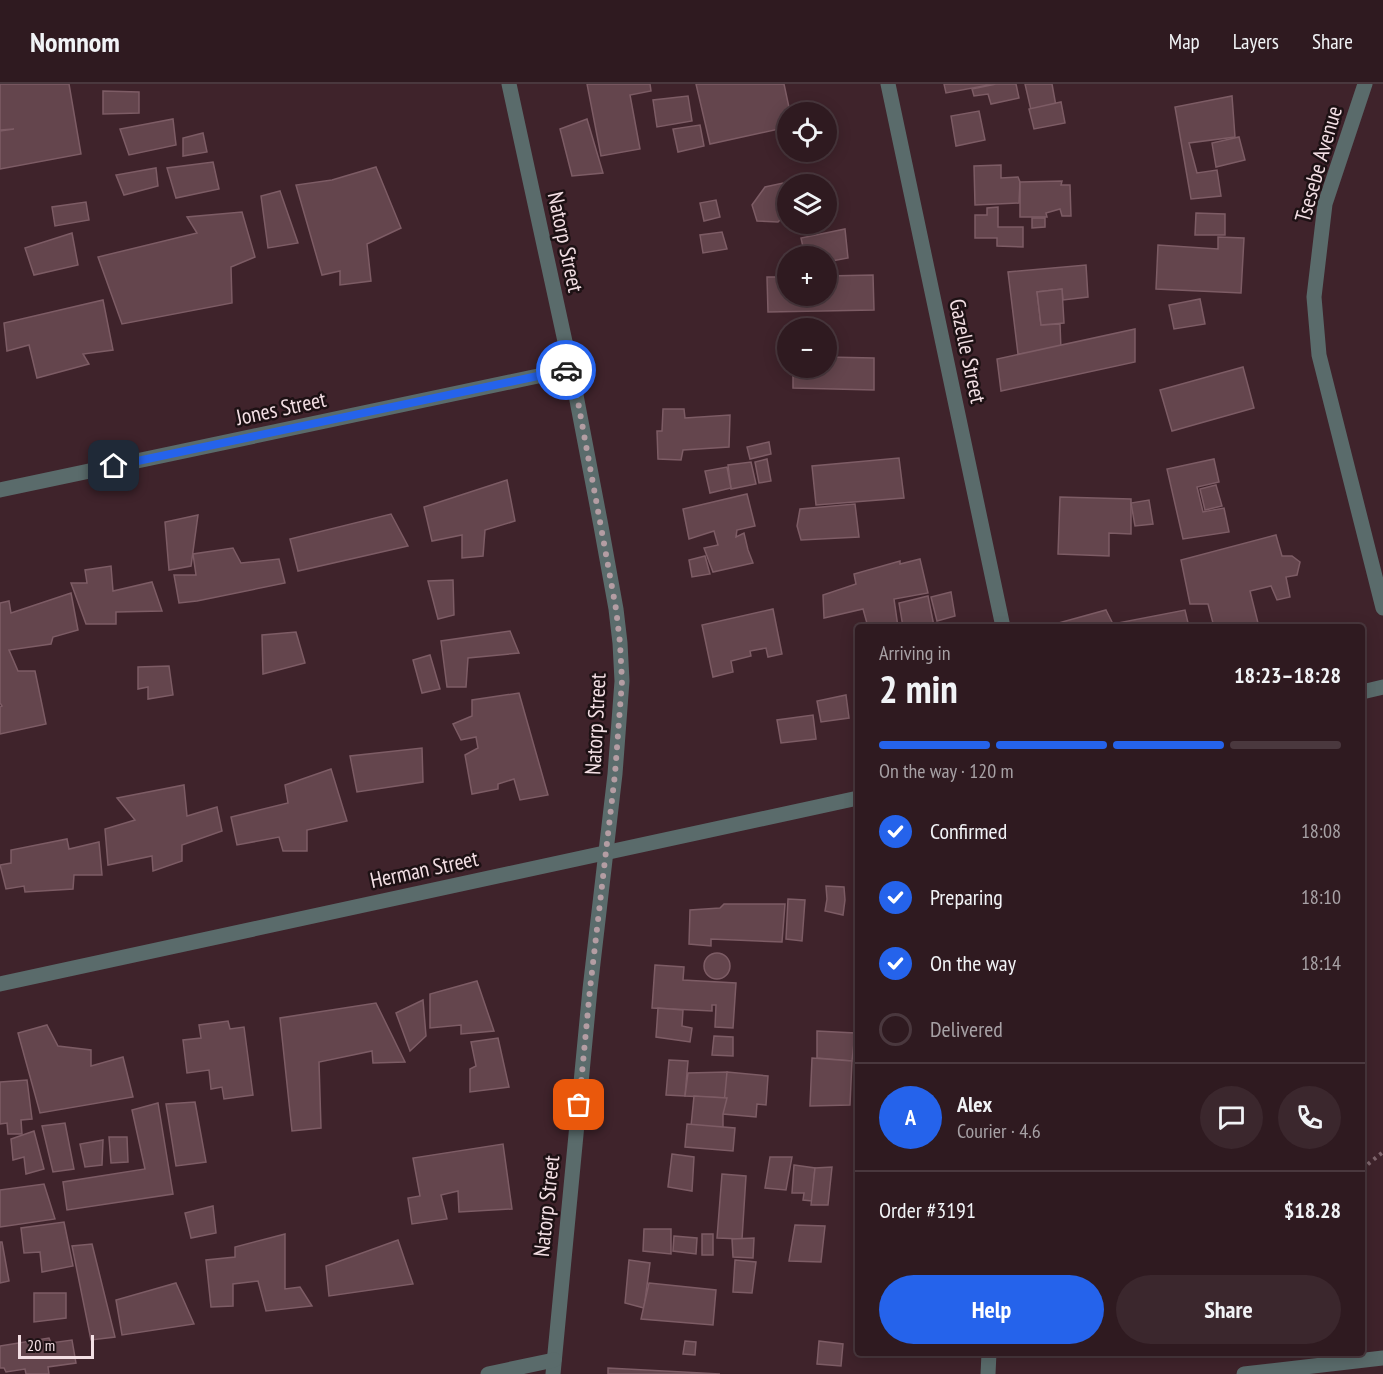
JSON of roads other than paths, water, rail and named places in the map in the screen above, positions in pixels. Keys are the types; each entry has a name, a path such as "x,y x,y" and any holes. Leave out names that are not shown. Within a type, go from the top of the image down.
{"street":[{"name":"Natorp Street","path":"509,84 572,369 616,609 622,681 615,774 590,989 553,1367"},
{"name":"Gazelle Street","path":"888,84 1002,624"},
{"name":"Tsesebe Avenue","path":"1365,84 1325,204 1314,297 1319,355 1383,608"},
{"name":"Jones Street","path":"0,490 572,369"},
{"path":"1365,691 1383,687"},
{"name":"Herman Street","path":"0,984 855,799"},
{"path":"988,1374 989,1356"},
{"path":"1244,1374 1383,1358"},
{"path":"488,1374 553,1367"}]}
